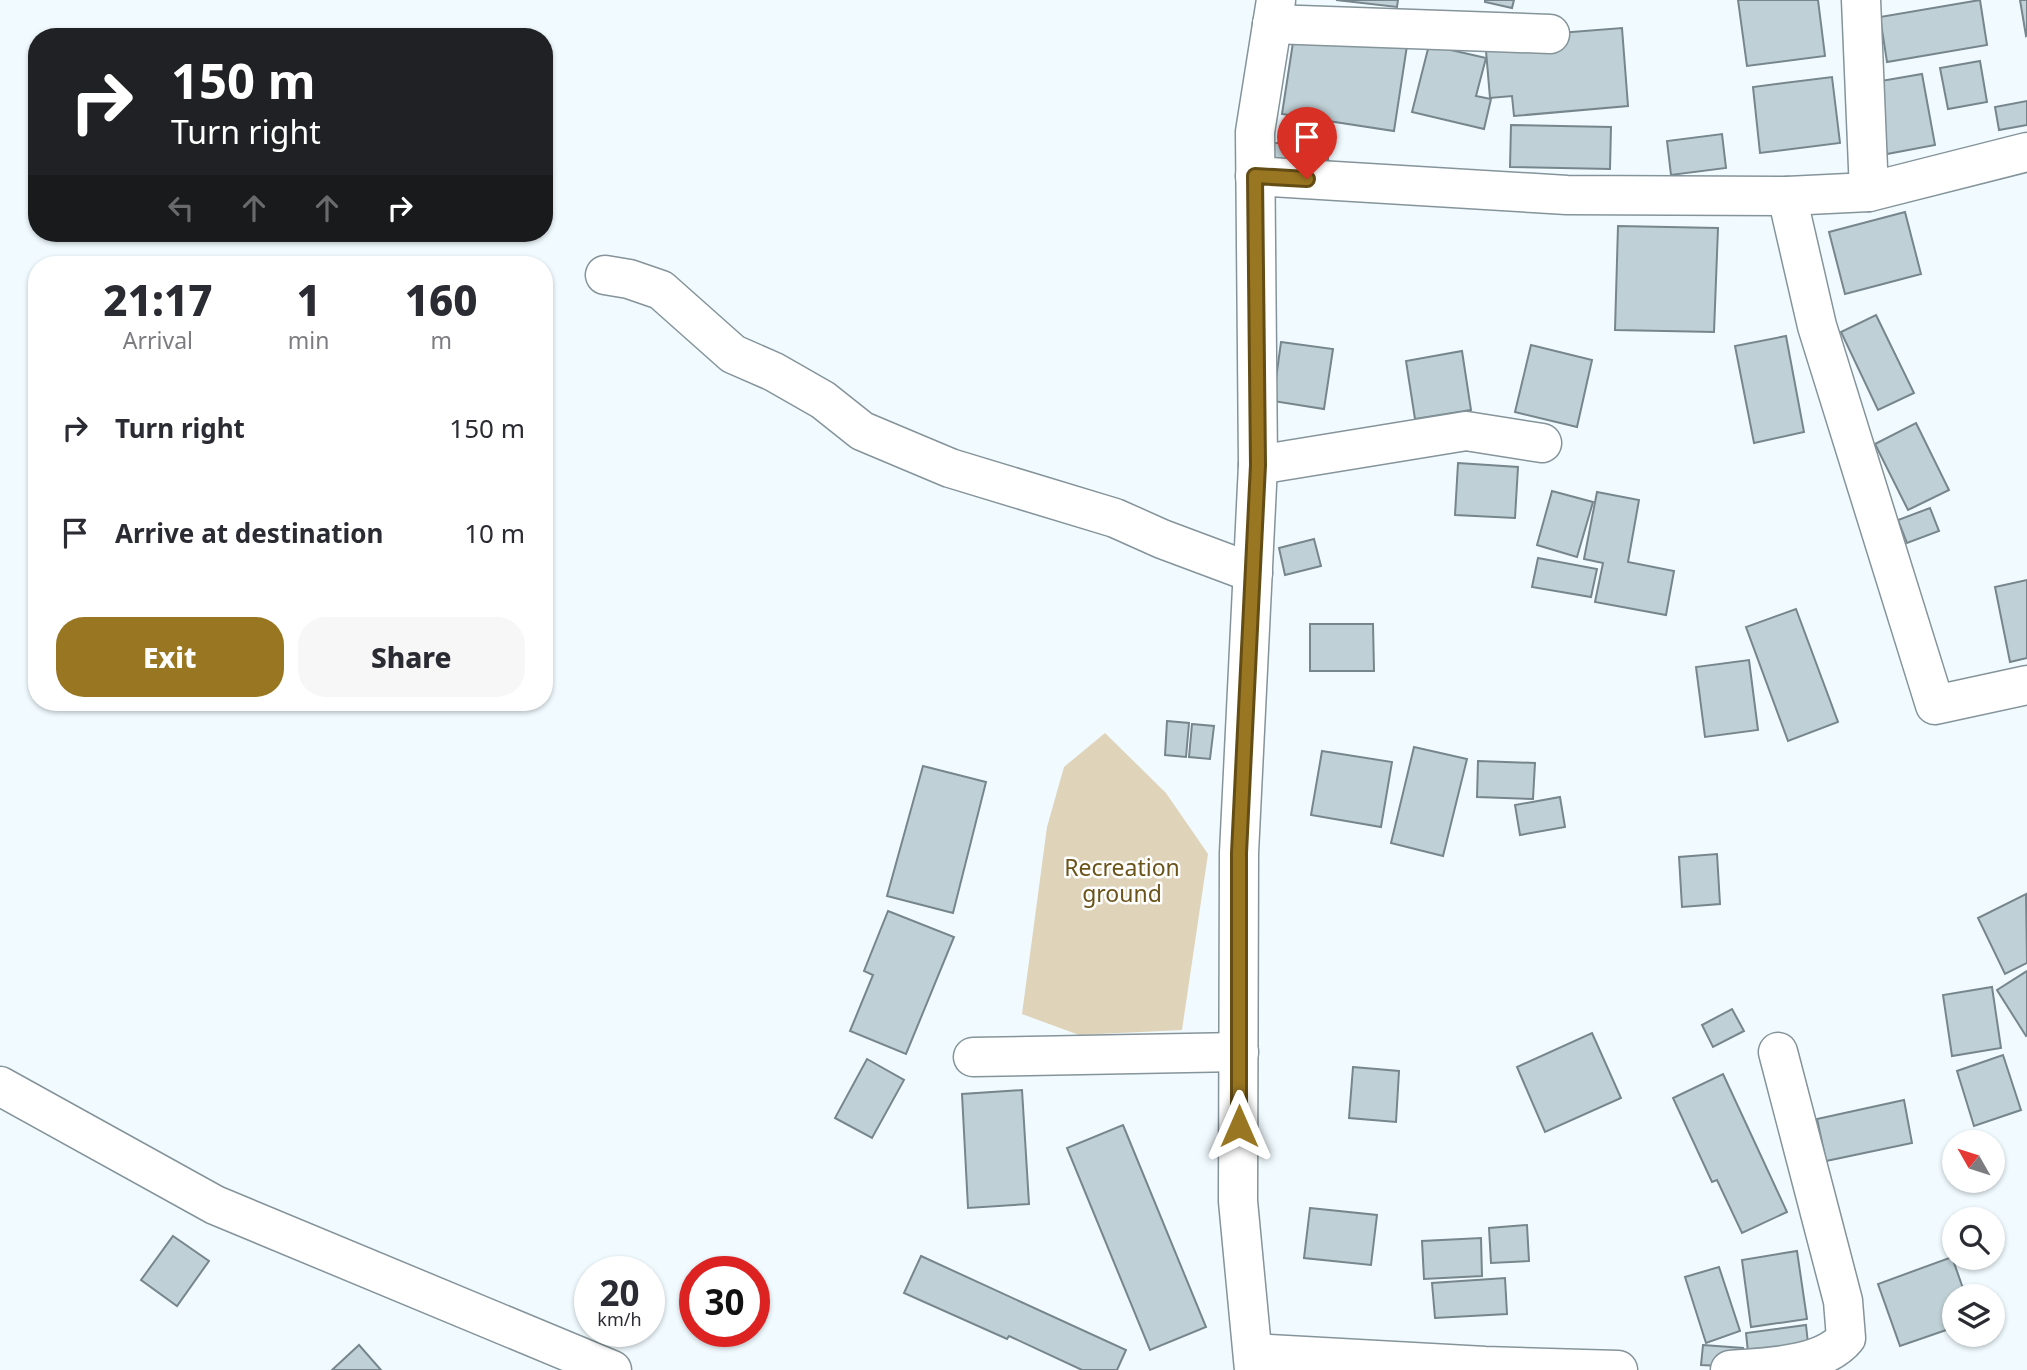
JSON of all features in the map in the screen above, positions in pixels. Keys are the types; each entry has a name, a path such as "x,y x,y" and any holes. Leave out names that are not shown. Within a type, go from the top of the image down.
{"street":[{"path":"1861,0 1870,192"},
{"path":"1550,34 1274,12 1255,132 1258,465 1239,853 1238,1201 1254,1362 1618,1370"},
{"path":"1255,176 1567,195 1787,196 1870,192 2027,152"},
{"path":"1787,196 1817,326 1935,705 2027,685"},
{"path":"605,275 629,279 660,290 733,354 774,372 823,400 862,430 950,468 1115,518 1162,539 1253,573"},
{"path":"1258,465 1466,431 1542,443"},
{"path":"973,1057 1239,1052"},
{"path":"1730,1370 1781,1366 1817,1357 1839,1346 1846,1338 1843,1301 1777,1052"},
{"path":"0,1086 215,1205 611,1370"}],"green space":[{"name":"Recreation ground","path":"1105,733 1166,793 1208,854 1182,1030 1079,1035 1022,1014 1047,827 1064,767"}],"building":[{"path":"1336,0 1398,0 1397,7"},
{"path":"1485,0 1514,0 1512,8"},
{"path":"1738,0 1818,0 1825,56 1747,66"},
{"path":"1980,0 1987,45 1887,62 1880,17"},
{"path":"2020,0 2027,0 2026,36"},
{"path":"1296,23 1408,39 1394,131 1282,114"},
{"path":"1622,28 1628,106 1514,116 1512,96 1490,98 1485,39"},
{"path":"1429,45 1486,58 1476,96 1491,99 1484,129 1412,112"},
{"path":"1980,61 1987,102 1948,109 1940,68"},
{"path":"1922,74 1935,145 1887,154 1875,82"},
{"path":"1832,77 1840,143 1760,153 1753,87"},
{"path":"2027,101 2027,125 1999,130 1995,107"},
{"path":"1511,125 1611,127 1610,169 1510,167"},
{"path":"1722,134 1726,168 1671,175 1667,141"},
{"path":"1266,143 1328,143 1328,169 1266,169"},
{"path":"1905,212 1921,274 1845,294 1829,232"},
{"path":"1618,226 1718,228 1714,332 1615,330"},
{"path":"1876,315 1914,393 1878,410 1841,332"},
{"path":"1786,336 1804,432 1754,443 1735,346"},
{"path":"1281,342 1333,349 1324,409 1273,401"},
{"path":"1531,345 1592,360 1577,427 1515,412"},
{"path":"1462,351 1471,410 1415,419 1406,361"},
{"path":"1916,423 1949,490 1908,510 1875,444"},
{"path":"1458,463 1518,467 1515,518 1455,515"},
{"path":"1552,491 1593,502 1577,557 1537,545"},
{"path":"1597,492 1639,500 1628,562 1674,571 1666,615 1595,602 1603,563 1584,559"},
{"path":"1930,508 1939,531 1907,543 1898,520"},
{"path":"1314,539 1321,566 1285,575 1279,548"},
{"path":"1538,558 1597,569 1591,597 1532,587"},
{"path":"2027,580 2027,658 2010,662 1995,587"},
{"path":"1796,609 1838,722 1788,741 1746,627"},
{"path":"1310,624 1373,624 1374,671 1310,671"},
{"path":"1749,660 1758,730 1705,737 1696,667"},
{"path":"1167,721 1189,723 1186,757 1165,755"},
{"path":"1192,724 1214,726 1210,759 1189,757"},
{"path":"1414,747 1467,759 1443,856 1391,843"},
{"path":"1322,751 1392,762 1381,827 1311,815"},
{"path":"1478,761 1535,763 1533,799 1477,797"},
{"path":"923,766 986,782 953,913 887,896"},
{"path":"1560,797 1565,827 1520,835 1515,805"},
{"path":"1717,854 1720,904 1682,907 1679,857"},
{"path":"2026,894 2027,963 2005,974 1978,918"},
{"path":"888,911 954,937 906,1054 850,1031 873,975 864,971"},
{"path":"2027,971 2027,1035 2026,1036 1997,990"},
{"path":"1992,987 2001,1048 1952,1056 1943,995"},
{"path":"1732,1009 1744,1031 1713,1047 1702,1025"},
{"path":"1592,1033 1621,1098 1545,1132 1517,1067"},
{"path":"2003,1055 2021,1110 1974,1126 1957,1071"},
{"path":"867,1059 904,1080 872,1138 835,1118"},
{"path":"1353,1067 1399,1071 1396,1122 1349,1118"},
{"path":"1723,1074 1787,1212 1742,1233 1717,1180 1712,1182 1673,1098"},
{"path":"1022,1090 1029,1204 968,1208 962,1094"},
{"path":"1904,1100 1912,1143 1826,1161 1817,1119"},
{"path":"1123,1125 1206,1327 1150,1350 1067,1148"},
{"path":"1310,1208 1377,1215 1371,1265 1304,1258"},
{"path":"1527,1225 1529,1261 1491,1263 1489,1228"},
{"path":"173,1236 209,1261 177,1306 141,1280"},
{"path":"1481,1238 1482,1276 1424,1279 1422,1241"},
{"path":"1797,1251 1807,1319 1751,1327 1742,1260"},
{"path":"921,1256 1126,1350 1117,1370 1082,1370 1009,1336 1007,1339 904,1293"},
{"path":"1942,1261 1942,1270 1957,1270 1961,1284 1942,1284 1942,1331 1900,1346 1878,1284"},
{"path":"1719,1267 1740,1331 1706,1343 1685,1277"},
{"path":"1505,1278 1507,1314 1435,1318 1432,1283"},
{"path":"1806,1325 1809,1353 1749,1361 1746,1333"},
{"path":"359,1345 381,1370 332,1370"},
{"path":"1703,1345 1743,1348 1742,1367 1701,1365"}],"route":[{"path":"1239,1126 1239,853 1258,465 1255,176 1307,179"}]}
